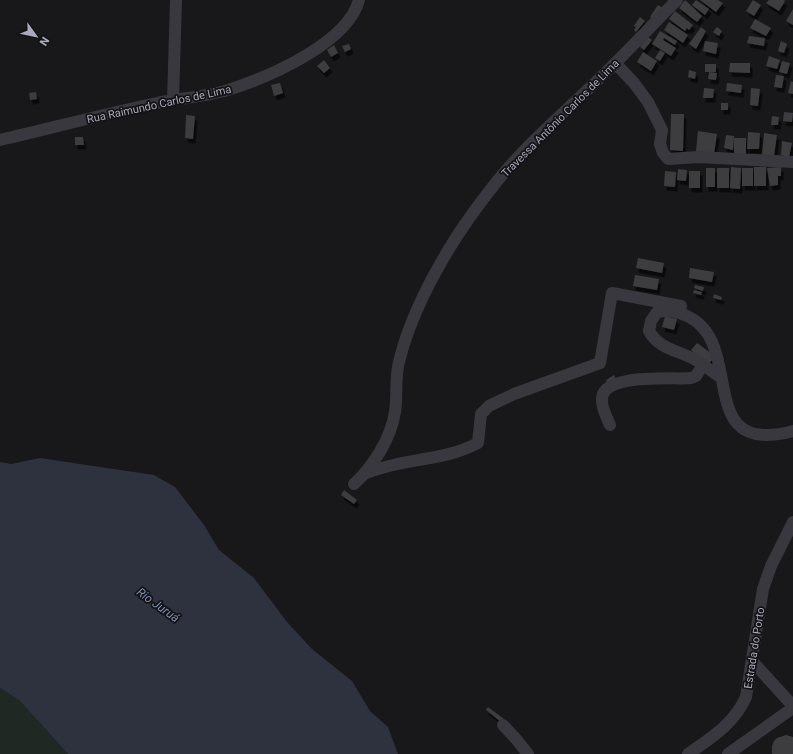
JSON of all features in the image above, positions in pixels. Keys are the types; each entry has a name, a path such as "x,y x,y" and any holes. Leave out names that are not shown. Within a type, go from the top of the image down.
{"street":[{"path":"173,100 176,0"},
{"name":"Rua Raimundo Carlos de Lima","path":"0,140 173,100 233,89 310,54 344,28 352,17 359,0"},
{"name":"Travessa Antônio Carlos de Lima","path":"354,484 366,473 375,461 392,423 395,412 395,388 399,360 409,328 425,292 444,258 471,216 499,179 532,144 677,0"},
{"path":"615,63 634,83 648,102 662,130 660,144 663,153 668,159 698,157 793,162"},
{"path":"366,473 393,465 440,458 465,450 478,443 481,414 489,406 514,394 600,363 612,293 681,306 680,312"},
{"path":"720,377 703,365 660,344 653,339 649,331 651,321 657,312 669,310 680,312 700,324 710,336 716,348 720,377 728,409 734,422 759,435 771,435 793,431"},
{"path":"610,425 602,400 604,391 613,385 636,379 691,378 696,376 703,365"},
{"name":"Estrada do Porto","path":"688,754 731,722 741,710 746,697 756,623 763,589 771,566 793,522"},
{"path":"728,754 793,707 752,660"},
{"path":"503,725 528,754"}],"shaded area":[{"path":"0,688 20,701 68,754 0,754"}],"water":[{"name":"Rio Juruá","path":"40,458 154,475 175,487 204,525 219,550 254,578 287,622 312,649 352,681 370,711 388,727 398,754 68,754 20,701 0,688 0,462 11,464"}],"building":[{"path":"685,0 702,16 697,22 679,8"},
{"path":"696,0 709,9 705,15 692,5"},
{"path":"700,0 718,0 723,3 716,12"},
{"path":"753,0 761,5 754,16 746,11"},
{"path":"769,0 785,1 779,11 766,3"},
{"path":"658,5 663,8 655,20 650,17"},
{"path":"793,9 793,25 786,21"},
{"path":"675,11 693,25 689,30 687,28 685,31 669,19"},
{"path":"640,17 645,21 636,32 634,30 636,27 634,26"},
{"path":"755,19 771,28 766,36 750,28"},
{"path":"669,22 688,35 683,43 664,30"},
{"path":"701,27 706,31 696,49 689,44"},
{"path":"717,27 722,31 719,36 713,32"},
{"path":"660,31 677,41 675,45 664,38 663,40 676,48 671,56 652,44"},
{"path":"749,36 765,38 764,46 747,43"},
{"path":"648,37 652,40 644,50 640,47"},
{"path":"705,41 718,43 716,54 703,51"},
{"path":"781,41 787,44 784,53 778,51"},
{"path":"349,44 351,49 345,52 342,46"},
{"path":"334,45 338,53 331,57 327,50"},
{"path":"660,50 665,53 660,61 655,58"},
{"path":"643,52 657,61 651,71 637,62"},
{"path":"769,56 780,60 777,69 766,66"},
{"path":"324,60 330,68 324,73 317,66"},
{"path":"782,61 790,63 787,74 779,72"},
{"path":"730,63 750,63 750,73 729,72"},
{"path":"705,64 716,64 716,72 705,72"},
{"path":"689,70 696,72 695,79 688,77"},
{"path":"709,72 717,73 716,80 708,79"},
{"path":"776,75 784,76 782,88 774,87"},
{"path":"791,81 793,82 793,94 788,93"},
{"path":"280,83 283,93 274,96 271,85"},
{"path":"727,83 742,85 741,93 726,91"},
{"path":"704,88 714,89 713,98 703,98"},
{"path":"751,88 760,89 758,106 750,105"},
{"path":"36,92 37,99 30,100 29,93"},
{"path":"721,103 728,103 728,110 721,110"},
{"path":"784,112 793,113 792,122 783,121"},
{"path":"671,114 684,114 683,151 670,150"},
{"path":"186,115 195,116 193,139 185,138"},
{"path":"772,116 779,117 778,125 771,125"},
{"path":"698,131 717,134 714,154 696,151"},
{"path":"748,132 760,133 759,149 747,149"},
{"path":"764,133 777,135 774,156 762,155"},
{"path":"726,135 734,136 733,150 724,148"},
{"path":"75,137 83,137 84,145 75,145"},
{"path":"734,138 746,138 746,155 734,155"},
{"path":"782,141 792,143 789,157 781,155"},
{"path":"731,167 741,168 740,189 730,188"},
{"path":"754,167 766,167 766,186 754,186"},
{"path":"781,167 781,176 778,176 778,185 770,186 767,168"},
{"path":"706,168 715,168 715,187 706,187"},
{"path":"717,168 729,168 729,188 717,188"},
{"path":"742,168 753,168 753,186 742,186"},
{"path":"678,169 687,170 686,181 677,180"},
{"path":"665,171 676,172 675,187 664,186"},
{"path":"689,171 700,171 700,188 689,188"},
{"path":"638,258 664,263 662,273 636,268"},
{"path":"690,268 714,272 712,282 689,278"},
{"path":"635,275 659,279 657,290 633,286"},
{"path":"695,285 704,287 703,291 694,288"},
{"path":"694,290 702,292 701,295 693,293"},
{"path":"714,294 722,297 721,300 713,298"},
{"path":"665,316 677,319 674,330 662,327"},
{"path":"697,343 715,356 709,364 691,350"},
{"path":"614,375 617,381 609,386 606,380"},
{"path":"344,490 357,500 354,504 341,495"},
{"path":"488,707 504,719 501,722 486,710"},
{"path":"786,735 793,737 793,754 772,754 772,746 774,741 777,738"}]}
